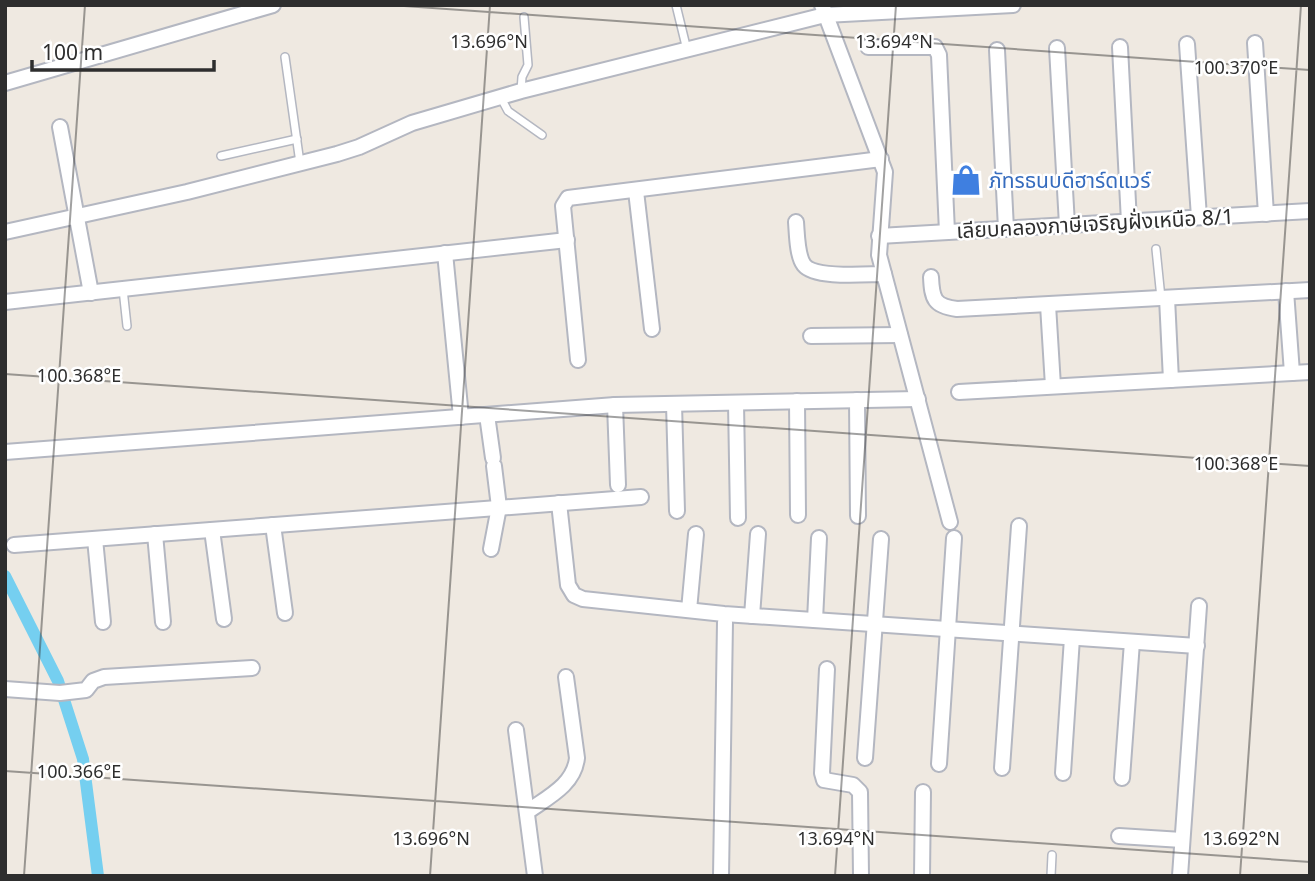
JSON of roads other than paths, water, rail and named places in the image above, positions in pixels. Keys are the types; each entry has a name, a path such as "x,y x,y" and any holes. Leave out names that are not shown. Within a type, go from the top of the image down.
{"street":[{"path":"5,83 273,5"},
{"path":"5,232 300,163 359,147 412,123 521,91 687,50 824,10 1013,5"},
{"path":"824,10 881,159 886,183 879,254 950,522"},
{"path":"1255,43 1266,214"},
{"path":"1187,44 1199,218"},
{"path":"867,47 935,47 939,55 947,232"},
{"path":"1120,47 1129,222"},
{"path":"1057,48 1067,225"},
{"path":"996,50 1006,229"},
{"path":"60,127 91,293"},
{"path":"578,360 563,206 568,198 881,159"},
{"path":"636,191 652,328"},
{"name":"เลียบคลองภาษีเจริญฝั่งเหนือ 8/1","path":"879,236 1310,211"},
{"path":"796,222 802,263 810,270 829,274 884,274"},
{"path":"5,302 566,240"},
{"path":"445,253 461,417"},
{"path":"931,277 932,298 942,307 1048,305 1310,290"},
{"path":"1286,291 1292,373"},
{"path":"1164,298 1171,380"},
{"path":"1048,305 1053,387"},
{"path":"811,336 901,335"},
{"path":"959,392 1310,372"},
{"path":"5,452 615,405 918,399"},
{"path":"857,400 858,516"},
{"path":"797,401 798,515"},
{"path":"736,403 738,518"},
{"path":"674,404 677,511"},
{"path":"615,405 618,485"},
{"path":"487,415 499,508 491,549"},
{"path":"14,545 641,497"},
{"path":"559,503 568,584 574,595 583,600 752,616 1197,646"},
{"path":"273,525 285,613"},
{"path":"1002,768 1019,526"},
{"path":"212,530 224,618"},
{"path":"155,534 163,622"},
{"path":"689,610 695,534"},
{"path":"752,616 758,534"},
{"path":"815,620 819,538"},
{"path":"865,758 881,538"},
{"path":"939,764 954,538"},
{"path":"95,539 103,622"},
{"path":"1180,876 1199,607"},
{"path":"721,876 725,622"},
{"path":"1063,773 1072,638"},
{"path":"1122,778 1132,642"},
{"path":"5,690 77,691 104,677 252,668"},
{"path":"827,669 822,773 824,780 853,785 860,792 861,876"},
{"path":"527,812 568,782 576,771 577,758 566,677"},
{"path":"516,730 535,876"},
{"path":"922,876 923,792"},
{"path":"1119,836 1182,840"}],"lane":[{"path":"676,5 687,50"},
{"path":"521,91 522,77 528,65 524,17"},
{"path":"285,57 300,163"},
{"path":"501,98 508,111 541,135"},
{"path":"221,156 297,139"},
{"path":"1156,248 1164,298"},
{"path":"122,289 127,326"},
{"path":"1051,876 1052,855"}],"waterway":[{"path":"5,576 58,681 83,759 98,876"}],"place":[{"name":"ภัทรธนบดีฮาร์ดแวร์","path":"966,180"}]}
